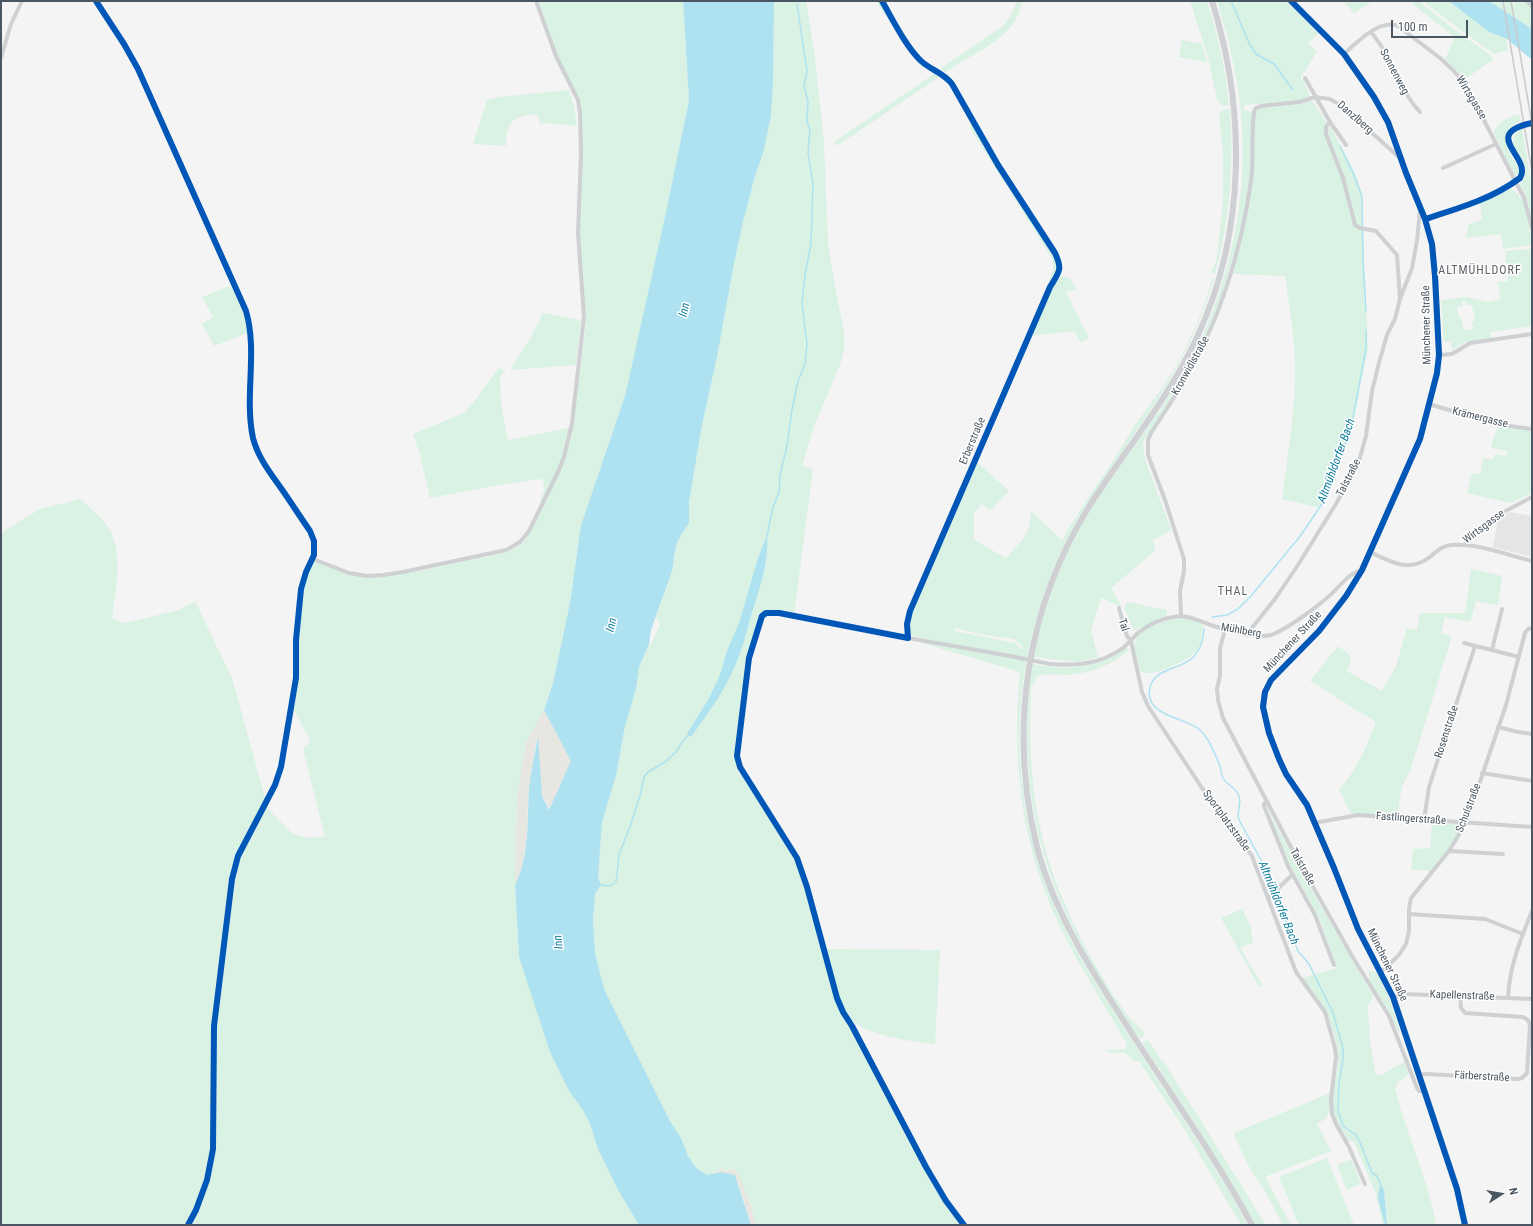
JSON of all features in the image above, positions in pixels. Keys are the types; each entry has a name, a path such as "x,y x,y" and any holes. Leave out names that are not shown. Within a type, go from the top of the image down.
{"street":[{"path":"1,58 11,24 22,1"},
{"path":"96,1 124,44 138,69 246,311 250,324 251,336 250,403 253,437 262,460 312,536 315,549 313,559 306,572 301,589 296,633 296,678 281,767 275,785 238,856 232,879 214,1026 212,1149 206,1180 196,1210 188,1225"},
{"path":"313,559 349,573 367,576 403,572 506,550 520,542 529,531 562,462 568,444 572,423 584,317 578,233 582,129 578,100 556,56 536,1"},
{"path":"1212,1 1223,39 1229,68 1236,129 1234,198 1230,230 1222,268 1204,322 1188,356 1162,400 1088,508 1056,570 1037,626 1031,653 1024,701 1023,744 1026,785 1035,836 1047,879 1064,920 1110,999 1209,1153 1252,1225"},
{"name":"Münchener Straße","path":"1291,1 1344,54 1366,85 1388,122 1425,219 1432,244 1439,356 1437,373 1417,445 1362,570 1346,596 1318,631 1274,677 1267,687 1263,707 1266,722 1279,759 1290,779 1304,798 1356,924 1393,997 1457,1189 1465,1225"},
{"path":"1527,1 1532,6"},
{"name":"Wirtsgasse","path":"1344,54 1371,32 1387,24 1396,25 1440,58 1454,71 1468,89 1526,202 1532,228"},
{"name":"Sonnenweg","path":"1371,32 1392,64 1405,93 1412,104 1420,112"},
{"path":"1305,78 1330,122 1346,145"},
{"name":"Danzlberg","path":"1255,110 1261,106 1299,102 1315,97 1330,99 1337,102 1401,159"},
{"name":"Kronwidlstraße","path":"1181,616 1180,591 1184,571 1184,559 1165,500 1149,460 1147,447 1148,440 1184,382 1202,349 1227,286 1240,240 1247,204 1252,171 1253,114 1255,110"},
{"name":"Talstraße","path":"1246,634 1275,600 1353,474 1363,450 1372,391 1380,359 1387,335 1399,307 1400,299 1397,255 1378,232 1356,227 1343,178 1326,134 1326,127 1330,122"},
{"path":"1425,219 1476,201 1515,182 1522,175 1522,168 1508,139 1514,129 1521,125"},
{"path":"1443,168 1496,144"},
{"name":"Talstraße","path":"1400,299 1412,268 1417,241 1420,207"},
{"name":"Erberstraße","path":"908,638 907,624 910,611 1050,287 1059,273 1059,263 1055,253"},
{"path":"1439,356 1452,354 1470,343 1532,334"},
{"name":"Krämergasse","path":"1429,404 1495,424 1532,429"},
{"name":"Wirtsgasse","path":"1370,552 1400,564 1411,566 1424,562 1442,547 1450,545 1464,545 1500,514 1532,497"},
{"path":"1464,545 1482,548 1532,561"},
{"name":"Mühlberg","path":"908,638 1050,664 1078,665 1094,662 1115,653 1150,624 1164,619 1181,616 1190,617 1225,630 1256,636 1265,636 1281,630 1326,599 1349,576 1362,570"},
{"name":"Tal","path":"1119,608 1127,636 1131,641"},
{"path":"1492,650 1502,610"},
{"name":"Schulstraße","path":"1381,972 1399,955 1406,944 1409,931 1409,914 1412,898 1449,851 1466,823 1506,705 1525,633 1528,629 1532,628"},
{"name":"Talstraße","path":"1225,630 1220,648 1220,676 1217,689 1218,700 1224,718 1266,802 1355,962 1388,1016 1417,1088 1425,1091"},
{"name":"Sportplatzstraße","path":"1131,641 1142,692 1148,706 1200,785 1252,856 1269,897 1296,972 1321,1005 1327,1017 1336,1057 1332,1114 1349,1147 1365,1184"},
{"path":"1464,643 1519,657"},
{"name":"Rosenstraße","path":"1424,820 1429,787 1475,646"},
{"path":"1498,727 1532,734"},
{"path":"1482,773 1532,781"},
{"path":"1266,802 1264,806 1292,875 1310,906 1334,965"},
{"name":"Fastlingerstraße","path":"1314,823 1358,815 1532,827"},
{"path":"1449,851 1503,854"},
{"path":"1269,897 1292,875"},
{"path":"1508,997 1512,968 1532,911"},
{"path":"1409,914 1485,919 1523,934"},
{"name":"Kapellenstraße","path":"1393,997 1404,994 1532,999"},
{"name":"Färberstraße","path":"1420,1075 1426,1074 1518,1079 1522,1078 1527,1073 1530,1025 1528,1020 1523,1017 1465,1013 1461,1008 1460,996"}],"shaded area":[{"path":"1510,512 1532,516 1532,557 1493,547 1498,519"}],"green space":[{"path":"536,1 683,1 689,100 666,212 625,396 581,525 570,603 553,683 544,710 526,743 517,800 515,885 519,957 569,1091 583,1109 590,1124 598,1149 618,1190 639,1225 1,1225 1,536 4,531 40,509 80,499 104,522 110,530 114,540 117,573 112,618 125,623 179,610 195,601 232,678 264,794 267,799 266,807 292,833 307,838 325,837 303,749 311,742 294,710 298,683 296,678 296,640 301,589 313,559 334,568 378,577 415,572 507,552 525,541 543,502 540,501 544,491 543,479 511,483 430,498 420,455 413,434 464,413 499,368 505,371 500,376 501,403 508,440 572,427 586,324 579,243 581,153 578,105 572,88 560,68"},
{"path":"774,1 806,1 815,57 824,143 828,244 844,332 844,349 840,365 814,426 802,466 813,469 794,615 769,610 761,613 755,633 744,686 736,756 738,765 796,859 808,892 838,1003 925,1167 961,1225 756,1225 752,1213 753,1207 733,1169 725,1171 721,1169 707,1175 696,1168 688,1156 681,1138 670,1121 604,990 595,953 593,921 595,894 601,885 598,878 602,822 616,776 625,726 636,689 639,667 649,644 651,644 660,625 656,617 672,571 676,545 689,523 689,502 702,425 717,357 734,264 755,176 764,150 771,116"},
{"path":"876,1 880,1 919,61 926,67 942,75 837,146 834,142 934,74 919,65"},
{"path":"1017,1 1022,1 1016,19 1001,37 945,72 940,69 1004,25 1011,15"},
{"path":"1190,1 1207,1 1221,53 1229,106 1221,105 1217,99 1208,57"},
{"path":"1217,1 1286,1 1320,32 1308,43 1317,52 1301,77 1310,95 1304,99 1296,101 1244,105 1244,110 1252,112 1250,177 1241,231 1219,305 1201,348 1143,442 1145,459 1171,530 1153,540 1155,551 1111,588 1122,607 1101,598 1091,630 1098,657 1078,662 1033,657 1057,575 1069,549 1092,508 1159,411 1186,367 1203,334 1224,279 1239,204 1243,154 1241,114 1237,81"},
{"path":"1343,1 1373,1 1354,13"},
{"path":"1410,1 1419,1 1494,59 1465,79 1445,59 1455,37"},
{"path":"1423,1 1449,1 1489,32 1506,39 1508,50 1494,54"},
{"path":"1489,1 1509,1 1515,5 1514,1 1525,1 1532,7 1532,29"},
{"path":"1182,40 1202,44 1207,62 1179,57"},
{"path":"569,90 574,106 577,126 546,123 540,124 537,114 522,116 517,118 509,126 507,131 506,146 473,144 487,100 499,97"},
{"path":"1312,100 1327,123 1324,128 1325,134 1339,169 1352,222 1357,229 1363,230 1368,349 1354,418 1342,456 1323,505 1316,507 1282,499 1292,425 1295,380 1294,341 1285,276 1233,274 1249,204 1255,113 1260,108 1298,104"},
{"path":"1224,109 1230,109 1230,192 1224,233 1215,274 1211,272 1216,262 1223,202 1223,154 1219,114"},
{"path":"1519,114 1521,121 1513,125 1508,130 1506,136 1506,143 1519,169 1519,173 1515,176 1494,130 1505,119"},
{"path":"972,122 997,168 1056,257 1058,268 1042,303 1053,269 1053,260 970,128"},
{"path":"1330,126 1355,172 1363,196 1363,227 1358,225 1355,221 1344,176 1327,132"},
{"path":"1522,129 1532,188 1532,221 1528,204 1519,186 1524,180 1526,170 1513,144 1514,135"},
{"path":"1510,189 1516,192 1524,204 1530,227 1532,241 1531,245 1503,249 1501,234 1466,238 1469,224 1482,220 1480,202"},
{"path":"1532,249 1532,326 1490,332 1491,338 1461,344 1452,350 1451,341 1444,342 1441,300 1467,297 1488,302 1500,299 1498,282 1508,281 1505,251","holes":["1462,301 1466,301 1467,305 1472,305 1475,321 1472,322 1473,329 1464,330 1461,317 1458,317 1457,307 1462,306"]},
{"path":"1063,276 1070,278 1076,289 1066,292 1089,338 1081,343 1074,331 1031,336 1056,280"},
{"path":"1212,278 1214,278 1200,320 1171,378 1148,415 1088,502 1064,545 1045,591 1031,638 1023,684 1020,731 1022,778 1029,825 1042,871 1065,929 1094,981 1215,1168 1248,1225 1241,1225 1185,1130 1139,1061 1135,1061 1124,1053 1106,1052 1106,1050 1125,1049 1127,1044 1081,966 1056,918 1034,858 1027,828 1018,766 1017,735 1020,672 908,639 957,645 915,637 912,635 909,626 912,610 977,462 1009,491 990,511 982,504 974,512 974,540 1006,558 1024,538 1029,526 1031,511 1062,540 1133,428 1167,381 1194,331","holes":["955,628 980,634 1014,639 1023,649 1015,643 954,631"]},
{"path":"230,287 233,290 243,312 248,333 214,346 202,324 213,317 202,297"},
{"path":"543,313 581,320 576,365 510,370 531,337"},
{"path":"1503,425 1532,430 1532,493 1511,503 1467,493 1472,473 1480,474 1483,458 1492,460 1496,454 1506,456 1507,451 1491,448 1496,432"},
{"path":"1471,569 1502,576 1498,605 1476,601 1470,622 1445,617 1441,633 1452,636 1411,768 1402,787 1397,816 1351,814 1339,790 1351,774 1360,758 1369,741 1376,722 1310,681 1338,646 1350,655 1351,661 1347,671 1382,691 1396,666 1407,628 1417,630 1420,613 1465,613"},
{"path":"1128,602 1167,610 1166,616 1157,619 1142,628 1134,630 1124,608"},
{"path":"1182,617 1203,625 1201,641 1197,650 1187,659 1161,671 1145,673 1140,671 1135,650 1137,637 1148,628"},
{"path":"1125,648 1129,649 1116,660 1090,671 1072,675 1047,674 1037,677 1031,688 1031,752 1037,812 1043,841 1063,900 1082,941 1107,985 1128,1016 1144,1033 1145,1036 1140,1038 1125,1020 1081,944 1063,906 1048,868 1038,830 1031,791 1027,751 1028,708 1032,664 1058,667 1080,666 1102,660"},
{"path":"1267,809 1294,858 1292,859 1295,865 1297,865 1373,996 1368,1005 1368,1009 1370,1043 1376,1075 1381,1075 1404,1062 1409,1074 1399,1081 1395,1088 1428,1190 1436,1225 1387,1225 1385,1196 1380,1183 1378,1198 1385,1225 1383,1225 1375,1192 1354,1142 1347,1140 1334,1116 1332,1099 1338,1055 1334,1033 1321,1005 1302,978 1337,968 1322,925 1288,861"},
{"path":"1432,822 1458,824 1461,829 1430,872 1425,870 1411,870 1413,849 1430,848"},
{"path":"1242,909 1251,927 1253,944 1245,945 1241,948 1263,985 1259,987 1221,918"},
{"path":"825,949 940,950 935,1044 891,1037 867,1030 851,1020 846,1014 838,997"},
{"path":"1368,970 1378,973 1391,1003 1400,1033 1383,1002 1370,985"},
{"path":"1147,1040 1164,1062 1266,1225 1256,1225 1197,1127 1142,1043"},
{"path":"1330,1093 1328,1115 1317,1124 1331,1151 1265,1177 1291,1225 1283,1225 1262,1186 1250,1169 1234,1133"},
{"path":"1327,1158 1354,1225 1299,1225 1279,1177"},
{"path":"1351,1159 1361,1184 1347,1190 1337,1165"}],"sand":[{"path":"544,710 572,761 550,810 542,796 537,738 529,787 525,850 520,874 515,885 517,800 522,766 526,743"},
{"path":"721,1169 725,1171 733,1169 739,1176 753,1208 752,1213 756,1225 751,1225 741,1191 732,1174 718,1172 707,1175"}],"water":[{"name":"Inn","path":"683,1 774,1 771,116 764,150 755,176 743,222 734,264 717,357 702,425 689,502 689,523 676,545 672,571 651,630 649,644 639,667 636,689 625,726 616,776 602,822 598,878 601,885 595,894 593,921 595,953 604,989 670,1121 681,1138 688,1156 696,1168 707,1175 720,1172 735,1175 751,1225 639,1225 618,1190 598,1149 590,1124 583,1110 569,1091 550,1052 519,957 515,885 520,874 525,850 528,825 529,788 538,736 542,796 549,810 571,761 544,710 553,683 570,603 581,525 625,396 689,100"},
{"path":"1449,1 1489,1 1532,29 1532,60 1507,39 1489,32"},
{"path":"767,535 767,554 764,572 735,667 712,708 691,737 687,734 709,698 720,675 727,651 739,623 758,558"},
{"path":"1380,1183 1384,1190 1387,1225 1385,1225 1378,1198"}],"waterway":[{"name":"Altmühldorfer Bach","path":"1231,1 1249,43 1256,54 1274,64 1293,90"},
{"path":"767,536 773,507 779,492 780,475 787,446 792,410 798,381 805,364 807,344 802,304 805,275 811,244 813,184 808,153 810,130 807,122 808,101 804,86 807,71 797,4"},
{"name":"Altmühldorfer Bach","path":"1340,146 1353,173 1362,197 1363,262 1366,311"},
{"name":"Altmühldorfer Bach","path":"1212,617 1227,615 1238,609 1251,596 1301,535 1322,504 1342,456 1353,418 1366,348 1366,330"},
{"name":"Altmühldorfer Bach","path":"1204,629 1201,644 1195,655 1188,662 1161,673 1154,678 1150,687 1149,697 1158,710 1192,725 1203,733 1214,751 1223,778 1238,793 1240,799 1238,814 1239,820 1261,860 1277,904 1283,914 1298,951 1309,964 1333,1013 1343,1048 1338,1111 1343,1126 1356,1135 1372,1173 1377,1176 1380,1183"},
{"path":"601,885 610,886 616,882 619,855 640,796 644,777 648,772 665,762 676,752 689,734"}],"tunnel":[{"path":"1521,125 1532,123"}],"railway":[{"path":"1503,1 1532,172"},
{"path":"1511,1 1532,124"}],"cycle path":[{"path":"96,1 124,44 138,69 246,311 251,342 250,406 255,445 265,466 310,531 314,541 314,555 306,572 301,589 296,640 296,678 281,767 275,785 238,856 232,879 214,1026 213,1149 207,1180 196,1210 188,1225"},
{"path":"882,1 909,47 920,60 945,77 952,84 998,165 1055,253 1059,263 1059,271 1050,287 910,611 907,624 908,638 779,613 766,613 762,616 749,658 737,756 740,767 797,858 807,887 837,998 843,1012 852,1026 926,1167 946,1201 964,1225"},
{"path":"1291,1 1344,54 1374,97 1388,122 1406,173 1425,219 1432,244 1439,355 1437,373 1420,439 1362,570 1346,596 1319,631 1271,680 1265,692 1263,707 1269,733 1279,759 1286,774 1307,805 1358,929 1393,997 1457,1189 1465,1225"},
{"path":"1425,219 1486,198 1520,178 1522,170 1520,163 1508,140 1510,133 1517,128 1532,123"}],"district":[{"name":"ALTMÜHLDORF","path":"1480,271"},
{"name":"THAL","path":"1233,592"}]}
